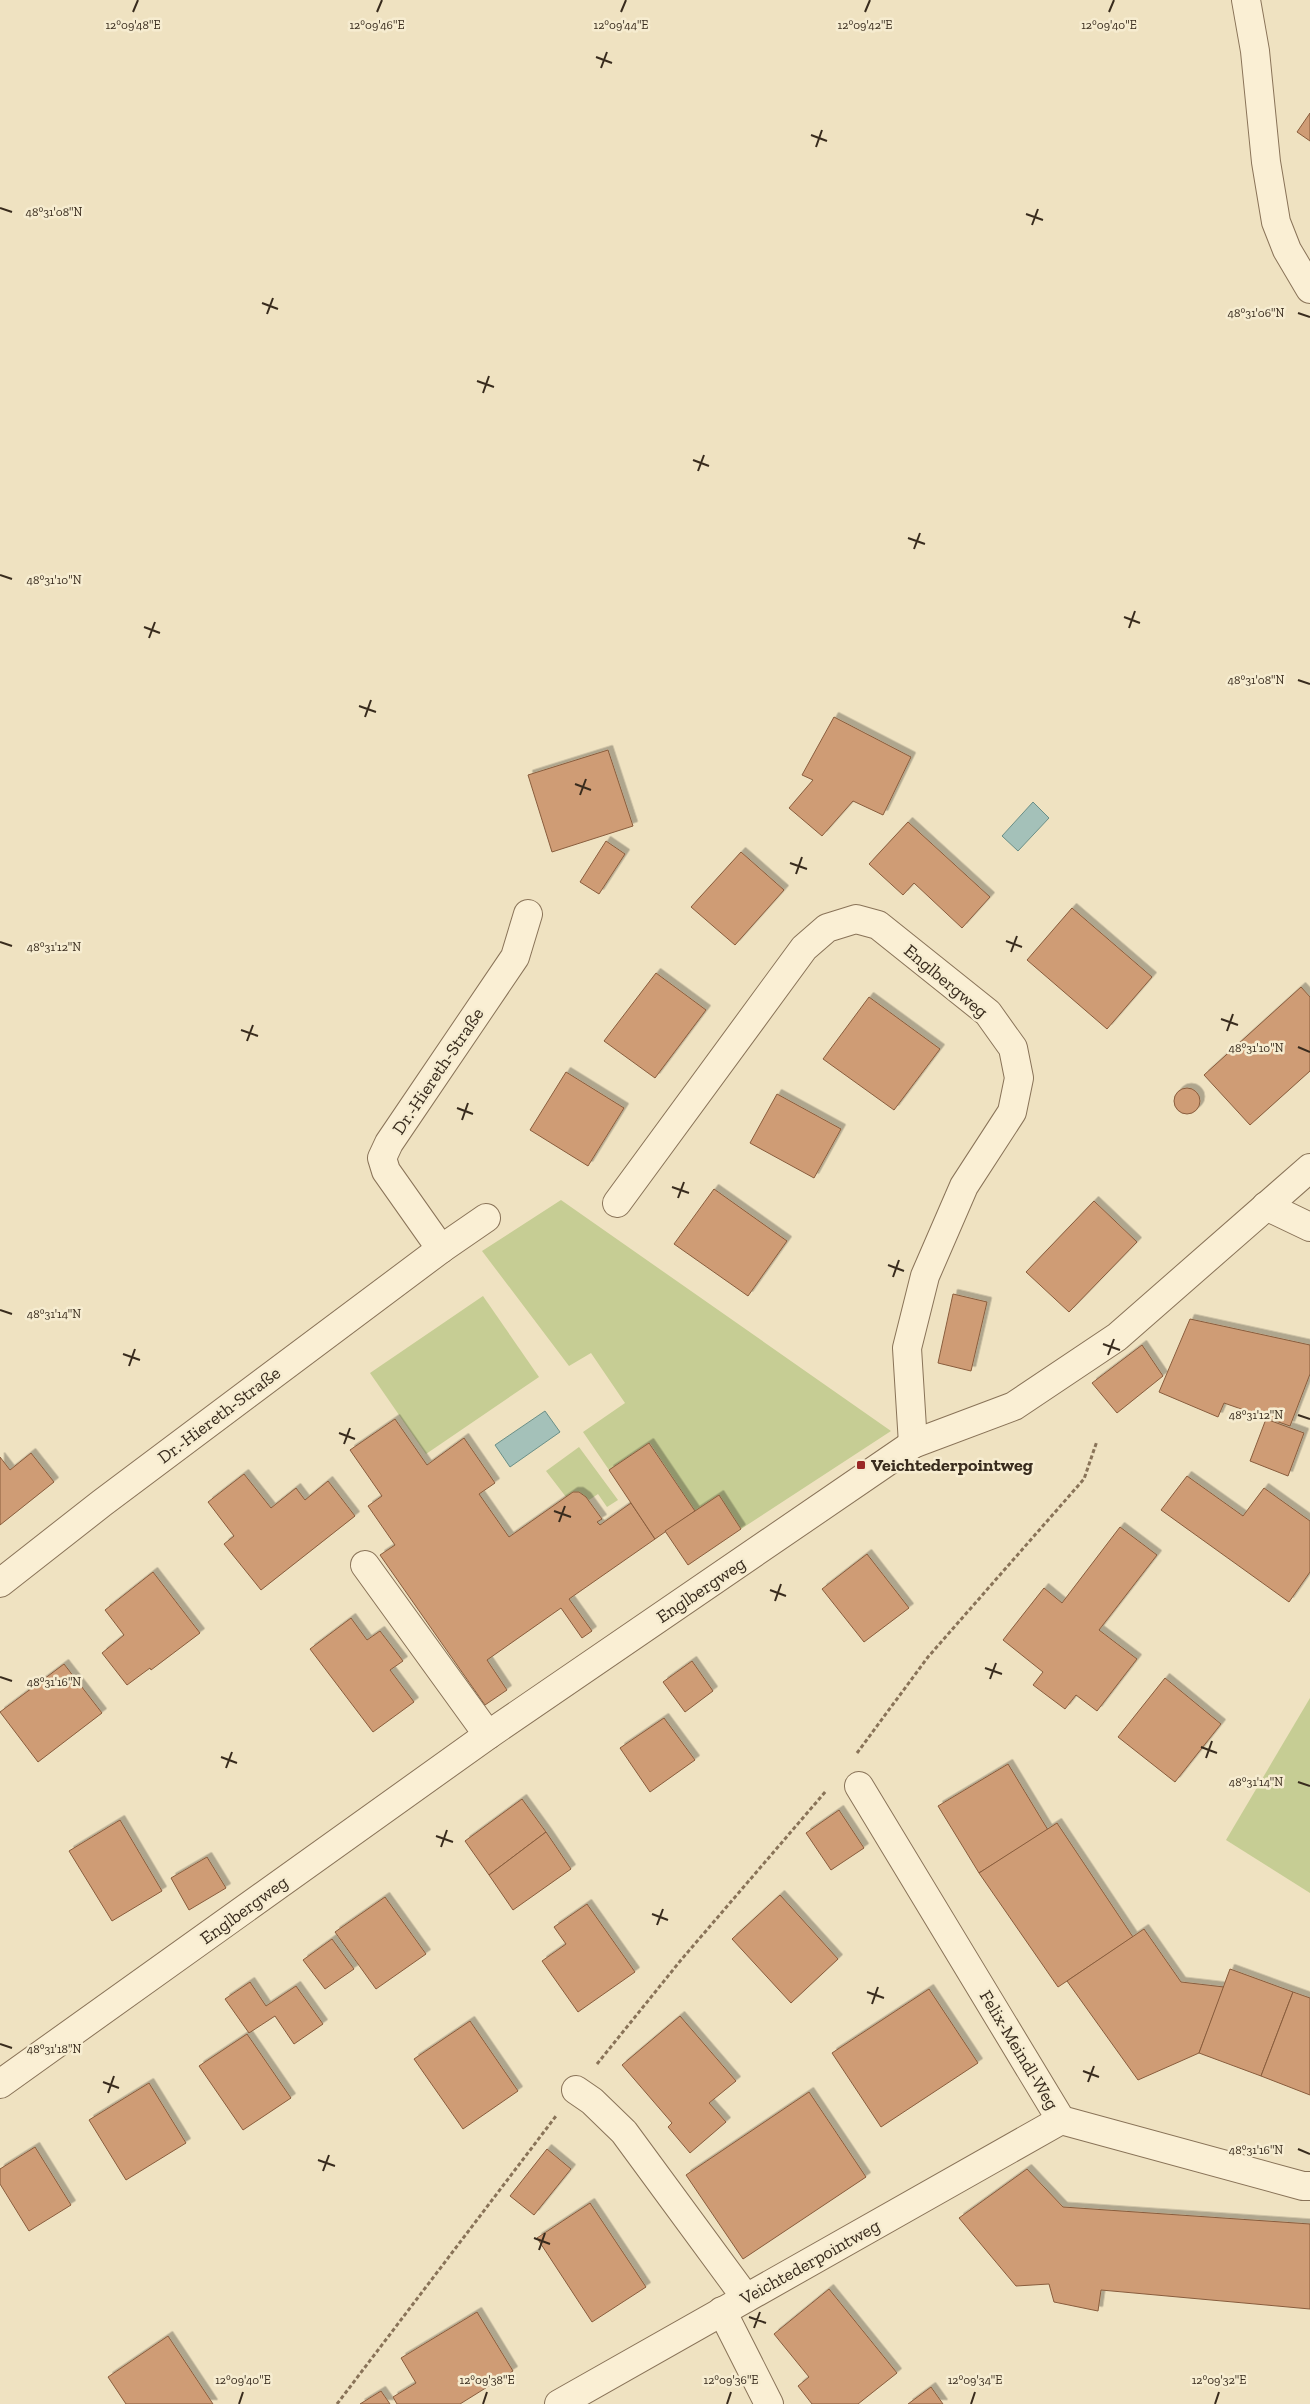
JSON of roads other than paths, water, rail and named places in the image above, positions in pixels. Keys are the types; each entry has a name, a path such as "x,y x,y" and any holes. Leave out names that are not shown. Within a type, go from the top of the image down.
{"street":[{"path":"1246,0 1255,52 1266,162 1276,222 1287,250 1310,289"},
{"name":"Dr.-Hiereth-Straße","path":"441,1249 386,1171 382,1158 389,1143 515,957 528,914"},
{"name":"Englbergweg","path":"617,1203 804,948 827,928 856,919 878,925 988,1014 1013,1048 1019,1078 1012,1112 964,1186 925,1276 907,1348 913,1444"},
{"name":"Englbergweg","path":"0,2084 488,1735 913,1444 1014,1406 1117,1337 1310,1168"},
{"path":"1266,1206 1310,1227"},
{"name":"Dr.-Hiereth-Straße","path":"0,1584 109,1497 441,1249 486,1218"},
{"path":"366,1564 488,1735"},
{"name":"Felix-Meindl-Weg","path":"859,1786 1061,2120 1303,2186 1310,2186"},
{"path":"576,2090 592,2100 624,2132 746,2298"},
{"name":"Veichtederpointweg","path":"559,2404 1061,2120"},
{"path":"722,2311 769,2404"}],"water":[{"path":"1033,802 1049,818 1018,851 1002,836"},
{"path":"545,1411 560,1432 510,1467 495,1445"}],"place":[{"name":"Veichtederpointweg","path":"861,1465"}]}
